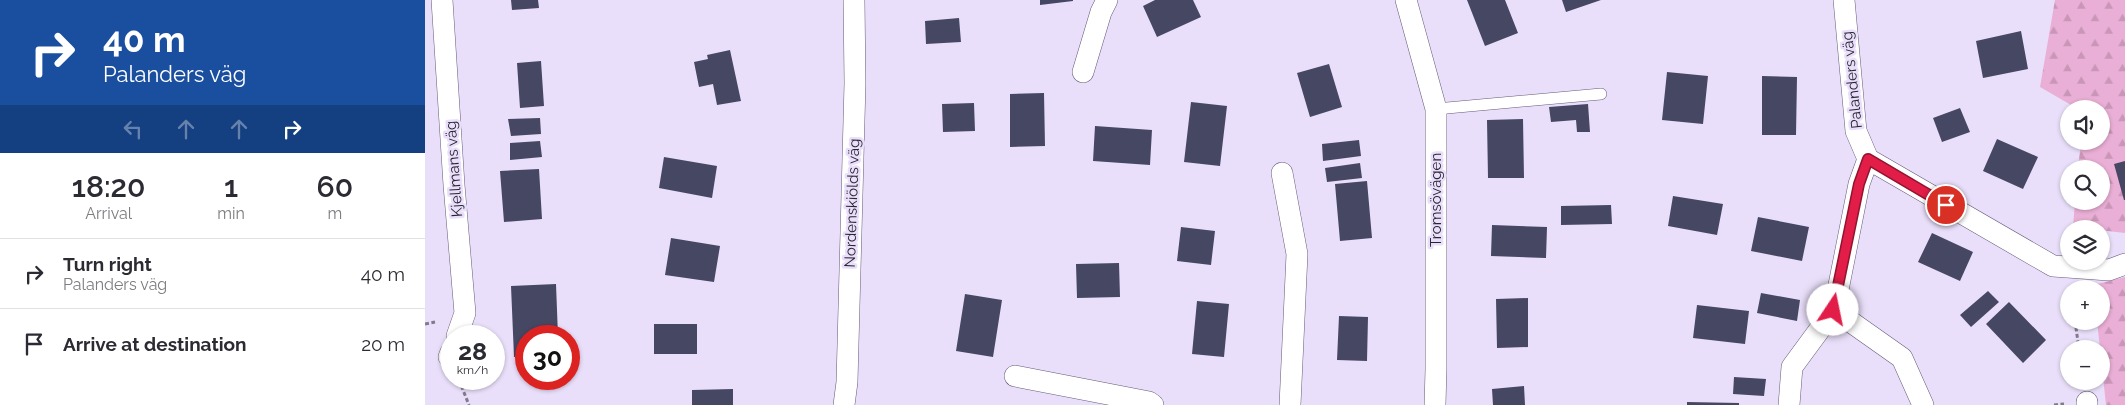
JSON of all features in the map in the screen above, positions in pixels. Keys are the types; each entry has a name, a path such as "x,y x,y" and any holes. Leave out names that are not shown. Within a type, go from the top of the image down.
{"street":[{"name":"Kjellmans väg","path":"443,0 454,185 465,314 461,325"},
{"name":"Nordenskiölds väg","path":"844,405 847,372 855,83 854,0"},
{"path":"1083,72 1101,12 1107,0"},
{"name":"Tromsövägen","path":"1406,0 1436,109 1435,405"},
{"name":"Palanders väg","path":"1844,0 1856,131 1868,159"},
{"path":"1789,405 1793,367 1833,310 1859,184 1868,159 2053,266 2109,270 2125,264"},
{"path":"1282,173 1297,254 1290,405"},
{"path":"1833,310 1902,358 1923,405"},
{"path":"1015,376 1149,402 1153,405"}],"lane":[{"path":"1436,109 1601,94"}],"path":[{"path":"463,390 469,405"}],"green space":[{"path":"2055,0 2125,0 2125,233 2110,231 2110,220 2074,220 2074,210 2110,210 2110,160 2079,160 2080,150 2110,150 2110,100 2062,100 2040,87"},
{"path":"2125,277 2125,405 2106,405 2104,390 2110,390 2110,340 2099,340 2098,330 2110,330 2110,281"}],"building":[{"path":"511,0 538,0 539,8 512,10"},
{"path":"1040,0 1073,0 1073,1 1040,5"},
{"path":"1155,0 1193,0 1201,17 1157,37 1143,6"},
{"path":"1467,0 1505,0 1518,33 1485,46"},
{"path":"1562,0 1601,0 1566,12"},
{"path":"959,18 961,42 926,44 925,21"},
{"path":"2021,31 2028,69 1983,78 1976,41"},
{"path":"730,50 741,101 717,105 713,84 699,87 694,62 708,59 707,55"},
{"path":"541,61 544,106 520,108 517,63"},
{"path":"1329,64 1342,107 1310,117 1297,73"},
{"path":"1667,72 1708,76 1703,124 1662,120"},
{"path":"1762,76 1797,77 1796,135 1762,135"},
{"path":"1044,93 1045,146 1010,147 1010,94"},
{"path":"1191,102 1227,106 1220,166 1184,162"},
{"path":"974,103 975,131 943,132 942,104"},
{"path":"1588,104 1590,132 1577,132 1576,120 1551,122 1549,107"},
{"path":"1960,108 1970,132 1942,142 1933,118"},
{"path":"540,118 541,134 511,136 508,119"},
{"path":"1523,119 1524,178 1488,178 1487,120"},
{"path":"1095,126 1152,130 1150,165 1093,161"},
{"path":"1997,139 2038,157 2023,189 1983,171"},
{"path":"1359,140 1361,156 1323,161 1322,144"},
{"path":"540,141 542,157 510,160 510,143"},
{"path":"664,157 717,166 712,198 659,188"},
{"path":"2125,161 2125,200 2124,200 2114,164"},
{"path":"1360,163 1362,178 1327,182 1325,168"},
{"path":"539,169 542,219 504,222 500,171"},
{"path":"1367,181 1372,238 1340,241 1335,184"},
{"path":"1673,196 1723,204 1717,235 1668,226"},
{"path":"1611,205 1612,224 1561,225 1561,206"},
{"path":"1758,217 1809,227 1802,261 1751,251"},
{"path":"1492,225 1547,227 1546,258 1491,256"},
{"path":"1181,227 1215,231 1211,265 1177,261"},
{"path":"1932,233 1973,252 1960,281 1918,262"},
{"path":"671,238 720,246 714,282 665,275"},
{"path":"1119,263 1120,297 1077,298 1076,264"},
{"path":"556,284 558,325 515,325 514,357 511,286"},
{"path":"1988,291 1999,302 1971,327 1960,315"},
{"path":"1761,293 1800,300 1797,321 1757,313"},
{"path":"965,294 1002,300 993,357 956,351"},
{"path":"1528,298 1528,347 1497,348 1496,299"},
{"path":"1197,301 1229,304 1224,357 1192,354"},
{"path":"2009,302 2046,340 2023,363 1986,324"},
{"path":"1697,305 1749,311 1745,344 1693,338"},
{"path":"1339,316 1368,317 1367,361 1337,360"},
{"path":"654,324 697,324 697,354 654,354"},
{"path":"1734,377 1766,379 1764,396 1733,394"},
{"path":"1524,386 1525,405 1493,405 1492,389"},
{"path":"733,389 733,405 692,405 692,390"},
{"path":"1687,402 1739,403 1739,405 1687,405"}],"route":[{"path":"1833,310 1859,184 1868,159 1946,205"}]}
